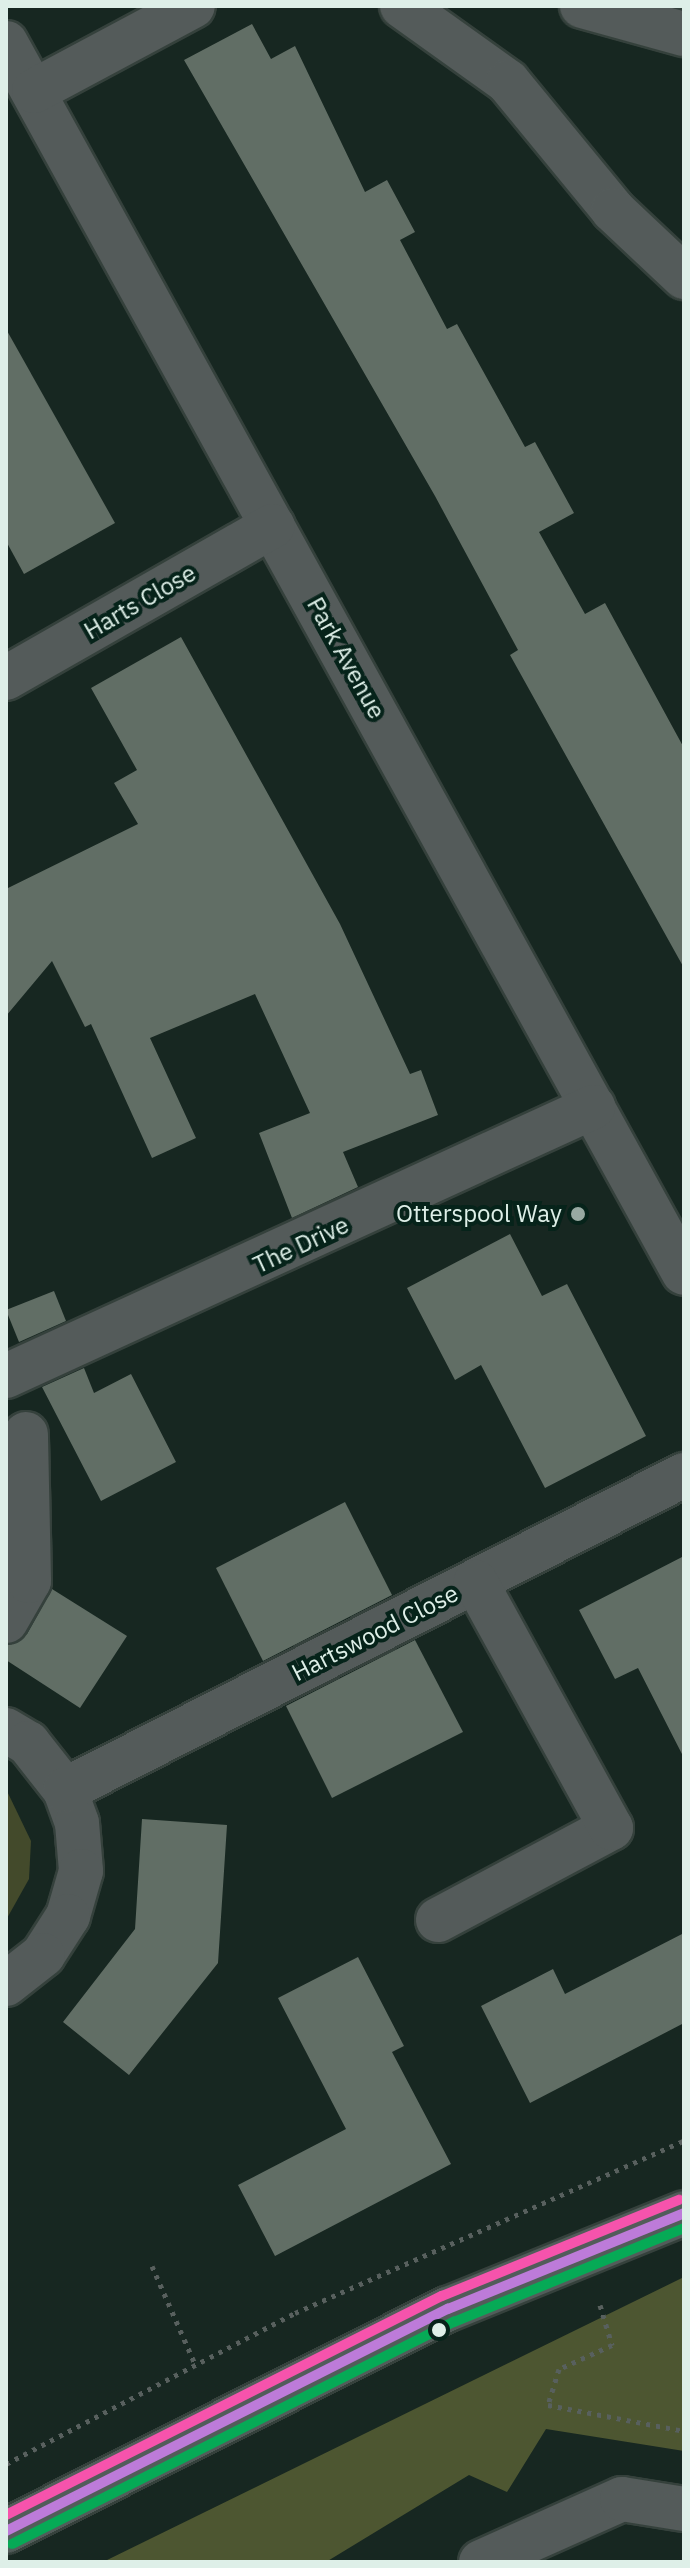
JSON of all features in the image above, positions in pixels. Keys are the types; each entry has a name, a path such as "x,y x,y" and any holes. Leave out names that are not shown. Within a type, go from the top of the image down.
{"main road":[{"path":"6,2531 448,2309 684,2213"}],"street":[{"path":"34,91 193,6"},
{"path":"402,6 508,82 613,210 684,277"},
{"path":"582,6 684,34"},
{"name":"Park Avenue","path":"6,43 684,1273"},
{"name":"Harts Close","path":"6,678 273,526"},
{"name":"The Drive","path":"6,1376 593,1107"},
{"path":"6,1621 29,1581 26,1434"},
{"name":"Hartswood Close","path":"65,1790 684,1475"},
{"path":"438,1920 611,1828 476,1582"},
{"path":"6,1730 28,1743 65,1790 77,1823 81,1871 68,1916 43,1955 6,1984"},
{"path":"481,2562 534,2533 622,2499 684,2509"}],"path":[{"path":"152,2266 195,2364"},
{"path":"598,2299 612,2345 559,2369 548,2405 684,2431"}],"green space":[{"path":"6,1789 31,1841 29,1879 6,1920"},
{"path":"684,2277 684,2451 546,2429 507,2492 469,2475 326,2562 103,2562"}],"building":[{"path":"252,24 271,59 295,46 365,192 387,180 415,232 400,240 447,329 457,324 525,447 535,442 574,513 539,532 585,614 605,603 684,748 684,968 510,655 518,650 435,496 184,60"},
{"path":"6,329 115,523 24,574 6,541"},
{"path":"181,637 340,924 410,1074 421,1070 438,1115 343,1152 358,1187 292,1218 259,1133 310,1113 255,994 150,1038 196,1138 152,1158 91,1024 85,1027 52,961 6,1016 6,889 138,824 114,783 137,770 91,688"},
{"path":"510,1234 542,1296 567,1284 646,1436 545,1488 481,1365 455,1380 407,1288"},
{"path":"54,1291 66,1321 19,1342 6,1310"},
{"path":"84,1368 94,1393 131,1374 176,1462 101,1501 42,1387"},
{"path":"345,1502 392,1595 263,1661 216,1568"},
{"path":"684,1556 684,1758 638,1668 615,1679 579,1610"},
{"path":"52,1589 127,1636 80,1708 6,1660 6,1646 27,1634"},
{"path":"415,1640 463,1732 332,1798 286,1706"},
{"path":"142,1819 227,1825 218,1963 129,2075 63,2022 135,1929"},
{"path":"684,1933 684,2023 530,2103 481,2006 553,1969 565,1994"},
{"path":"358,1957 404,2046 392,2052 451,2164 275,2256 238,2185 346,2129 278,1998"}],"transit line":[{"path":"6,2515 442,2296 679,2200"},
{"path":"6,2531 448,2309 684,2213"},
{"path":"12,2544 454,2322 684,2228"}],"place":[{"name":"Otterspool Way","path":"578,1214"}]}
